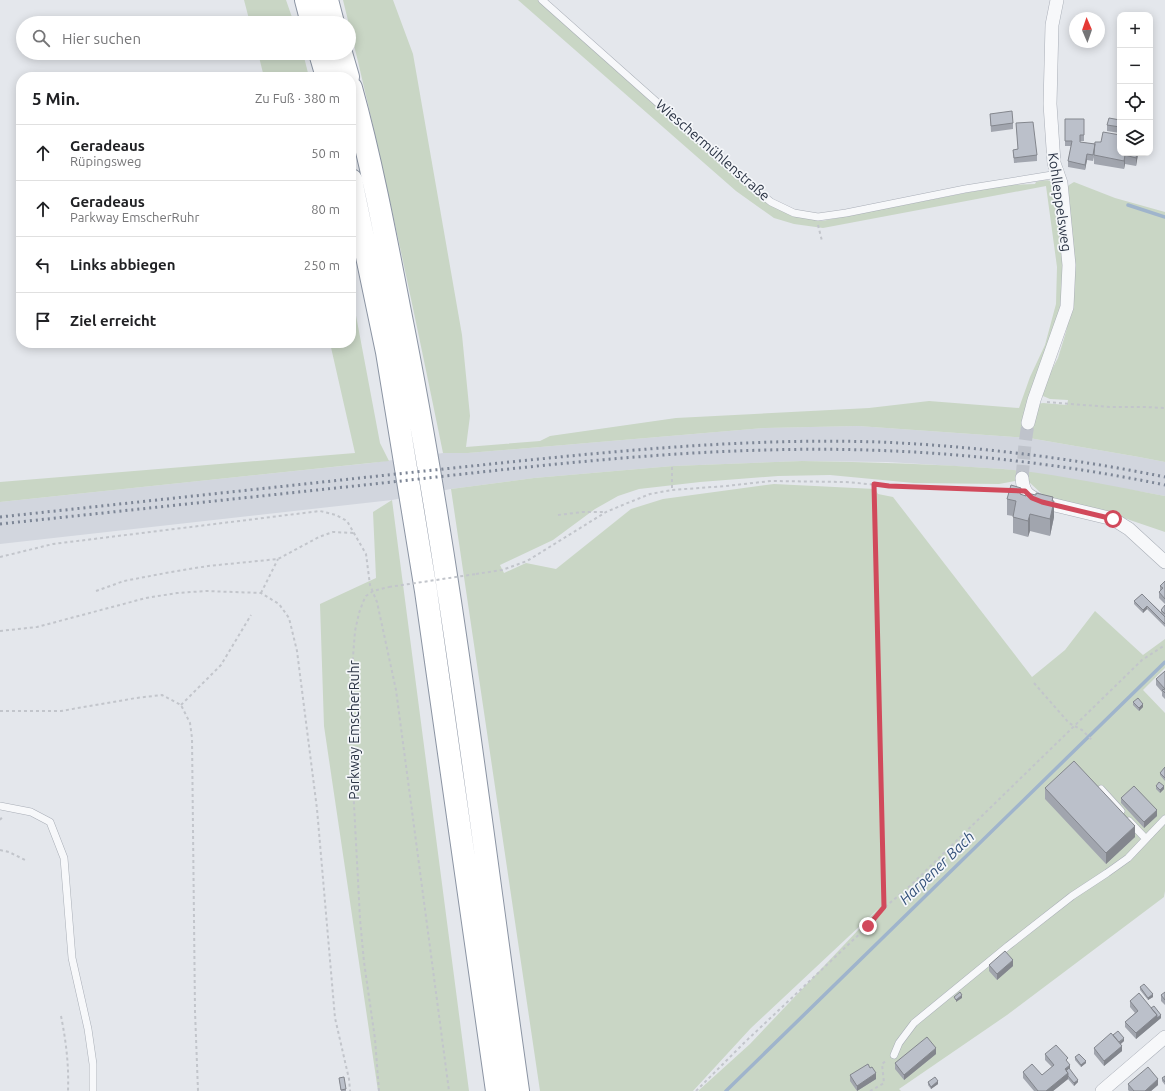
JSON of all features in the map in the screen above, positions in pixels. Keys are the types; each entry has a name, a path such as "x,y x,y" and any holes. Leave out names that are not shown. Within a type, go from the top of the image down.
{"highway":[{"path":"306,0 310,16"},
{"path":"327,0 331,16"},
{"path":"322,60 325,72"},
{"path":"343,60 347,72"},
{"path":"356,109 381,214 408,348 428,463 450,603 518,1091"},
{"path":"356,204 387,352 426,590 497,1091"}],"street":[{"name":"Kohlleppelsweg","path":"1028,423 1034,400 1067,307 1069,265 1061,183 1054,163 1050,104 1052,25 1056,0"},
{"path":"1022,478 1025,491 1032,498 1042,502 1113,519 1129,529 1165,562"},
{"path":"1102,1091 1165,1037"}],"lane":[{"name":"Wieschermühlenstraße","path":"542,0 750,185 771,202 794,213 818,217 846,213 965,189 1058,174"},
{"path":"1101,789 1146,840"},
{"path":"0,806 31,812 50,822 64,858 72,958 88,1028 93,1064 93,1091"},
{"path":"894,1055 899,1043 914,1023 1072,896 1128,858 1165,819"}],"path":[{"path":"818,217 822,241"},
{"path":"1034,400 1109,407 1144,406 1165,408"},
{"path":"672,467 672,490"},
{"path":"372,591 389,587 502,570 527,561 606,512 650,494 672,490 726,486 771,480 846,482 889,486 1025,491"},
{"path":"874,484 884,907"},
{"path":"0,557 53,544 320,511 336,514 347,521 366,554 370,585 377,602 396,690 449,1091"},
{"path":"558,515 582,512 606,512"},
{"path":"96,591 124,581 171,572 208,566 278,559 319,536 333,532 354,533"},
{"path":"261,593 278,559"},
{"path":"0,631 37,626 146,598 177,593 206,591 261,593 279,604 289,618 297,651 317,802 335,1018 349,1079 350,1091"},
{"name":"Parkway EmscherRuhr","path":"372,591 366,596 358,613 355,631 351,683 352,766 360,919 364,962 375,1039 379,1091"},
{"path":"181,705 221,665 251,615"},
{"path":"696,1091 745,1042 868,926 884,907 910,886 1142,660 1165,645"},
{"path":"1034,683 1069,723 1082,730 1092,740"},
{"path":"0,710 61,710 136,698 162,696 181,705 190,723 192,738 195,1011 198,1091"},
{"path":"0,850 9,852 25,860"},
{"path":"61,1016 67,1044 69,1075 68,1091"},
{"path":"870,1091 884,1083 882,1064 894,1055"}],"shaded area":[{"path":"858,426 1029,438 1165,462 1165,496 1059,477 1004,469 888,462 802,461 673,466 534,478 451,489 392,500 0,544 0,502 371,463 443,453 468,453 765,428"}],"green space":[{"path":"244,0 286,0 292,16 248,16"},
{"path":"343,0 393,0 413,54 462,335 470,416 466,447 540,441 550,436 676,418 869,408 929,401 1019,408 1030,377 1045,345 1056,304 1057,267 1046,186 823,228 794,224 774,218 736,191 518,0 538,0 721,162 793,216 822,221 1009,185 1035,184 1036,182 1045,180 1052,182 1055,187 1064,259 1060,311 1037,404 1067,405 1068,400 1050,399 1043,396 1042,392 1058,358 1066,332 1073,298 1067,188 1069,185 1074,182 1115,198 1165,212 1165,462 1029,438 858,426 765,428 468,453 443,453 420,339 356,54 356,16 347,16"},
{"path":"260,60 305,60 308,72 263,72"},
{"path":"356,316 380,443 389,461 0,502 0,482 355,453 331,348 356,348"},
{"path":"802,461 1003,469 1064,477 1165,496 1165,532 1121,517 1043,495 1029,482 1015,481 999,484 914,483 830,475 778,476 700,482 639,489 618,496 595,509 553,540 500,565 504,573 526,563 556,569 631,509 663,499 774,484 875,489 878,494 893,497 1032,677 1065,650 1095,611 1143,655 1165,639 1165,668 1143,690 1165,713 1164,897 1007,1015 899,1089 901,1091 698,1091 750,1044 879,908 751,1028 693,1091 540,1091 451,489 534,478 673,466"},
{"path":"392,500 469,1091 378,1091 324,726 320,604 376,578 373,512"}],"building":[{"path":"1012,111 1013,123 991,126 990,114"},
{"path":"1109,118 1117,119 1117,127 1107,125"},
{"path":"1065,119 1084,119 1084,135 1080,135 1080,142 1095,144 1093,155 1087,154 1085,165 1068,161 1072,141 1065,141"},
{"path":"1033,122 1037,155 1014,158 1013,150 1018,149 1016,123"},
{"path":"1103,132 1117,134 1117,156 1125,156 1124,161 1094,155 1095,142 1101,142"},
{"path":"1011,485 1021,488 1020,494 1026,496 1026,493 1036,495 1036,493 1053,497 1052,501 1054,501 1050,519 1030,514 1028,521 1013,517 1016,501 1007,499"},
{"path":"1165,581 1165,599 1159,592 1163,588 1160,586"},
{"path":"1142,594 1165,617 1165,624 1147,606 1143,610 1134,601"},
{"path":"1165,605 1165,614 1161,610"},
{"path":"1165,671 1165,689 1156,679"},
{"path":"1138,698 1143,704 1139,708 1133,702"},
{"path":"1074,761 1135,826 1106,853 1045,788"},
{"path":"1165,767 1165,778 1160,773"},
{"path":"1159,782 1164,786 1160,790 1156,786"},
{"path":"1134,786 1157,810 1144,822 1121,798"},
{"path":"1005,951 1013,960 997,974 989,965"},
{"path":"1144,984 1153,994 1148,998 1140,987"},
{"path":"960,992 962,995 956,1000 954,997"},
{"path":"1165,992 1165,1000 1161,995"},
{"path":"1139,993 1157,1015 1136,1033 1125,1022 1138,1011 1130,1001"},
{"path":"1154,1006 1161,1015 1157,1018 1157,1015 1151,1008"},
{"path":"1118,1031 1124,1038 1119,1042 1113,1035"},
{"path":"1111,1033 1122,1046 1104,1061 1094,1048"},
{"path":"927,1037 936,1048 904,1075 895,1063"},
{"path":"1056,1045 1068,1058 1066,1060 1070,1065 1065,1069 1068,1073 1046,1091 1038,1091 1023,1072 1032,1064 1042,1075 1054,1065 1045,1054"},
{"path":"1079,1054 1086,1061 1081,1065 1075,1057"},
{"path":"868,1064 876,1073 857,1086 850,1075"},
{"path":"1148,1067 1158,1079 1145,1091 1134,1091 1128,1084"},
{"path":"1069,1068 1078,1080 1074,1083 1066,1071"},
{"path":"344,1077 346,1089 341,1090 339,1078"},
{"path":"935,1077 938,1081 931,1087 928,1082"}],"waterway":[{"path":"1128,205 1165,217"},
{"name":"Harpener Bach","path":"726,1091 1165,662"}],"tunnel":[{"path":"1022,478 1028,423"}],"railway":[{"path":"0,517 589,454 763,442 879,442 951,446 1094,464 1165,477"},
{"path":"0,524 580,462 673,454 767,450 867,450 967,456 1066,468 1165,485"}],"route":[{"path":"868,926 884,907 885,886 874,484 889,486 1025,491 1032,498 1042,502 1113,519"}]}
